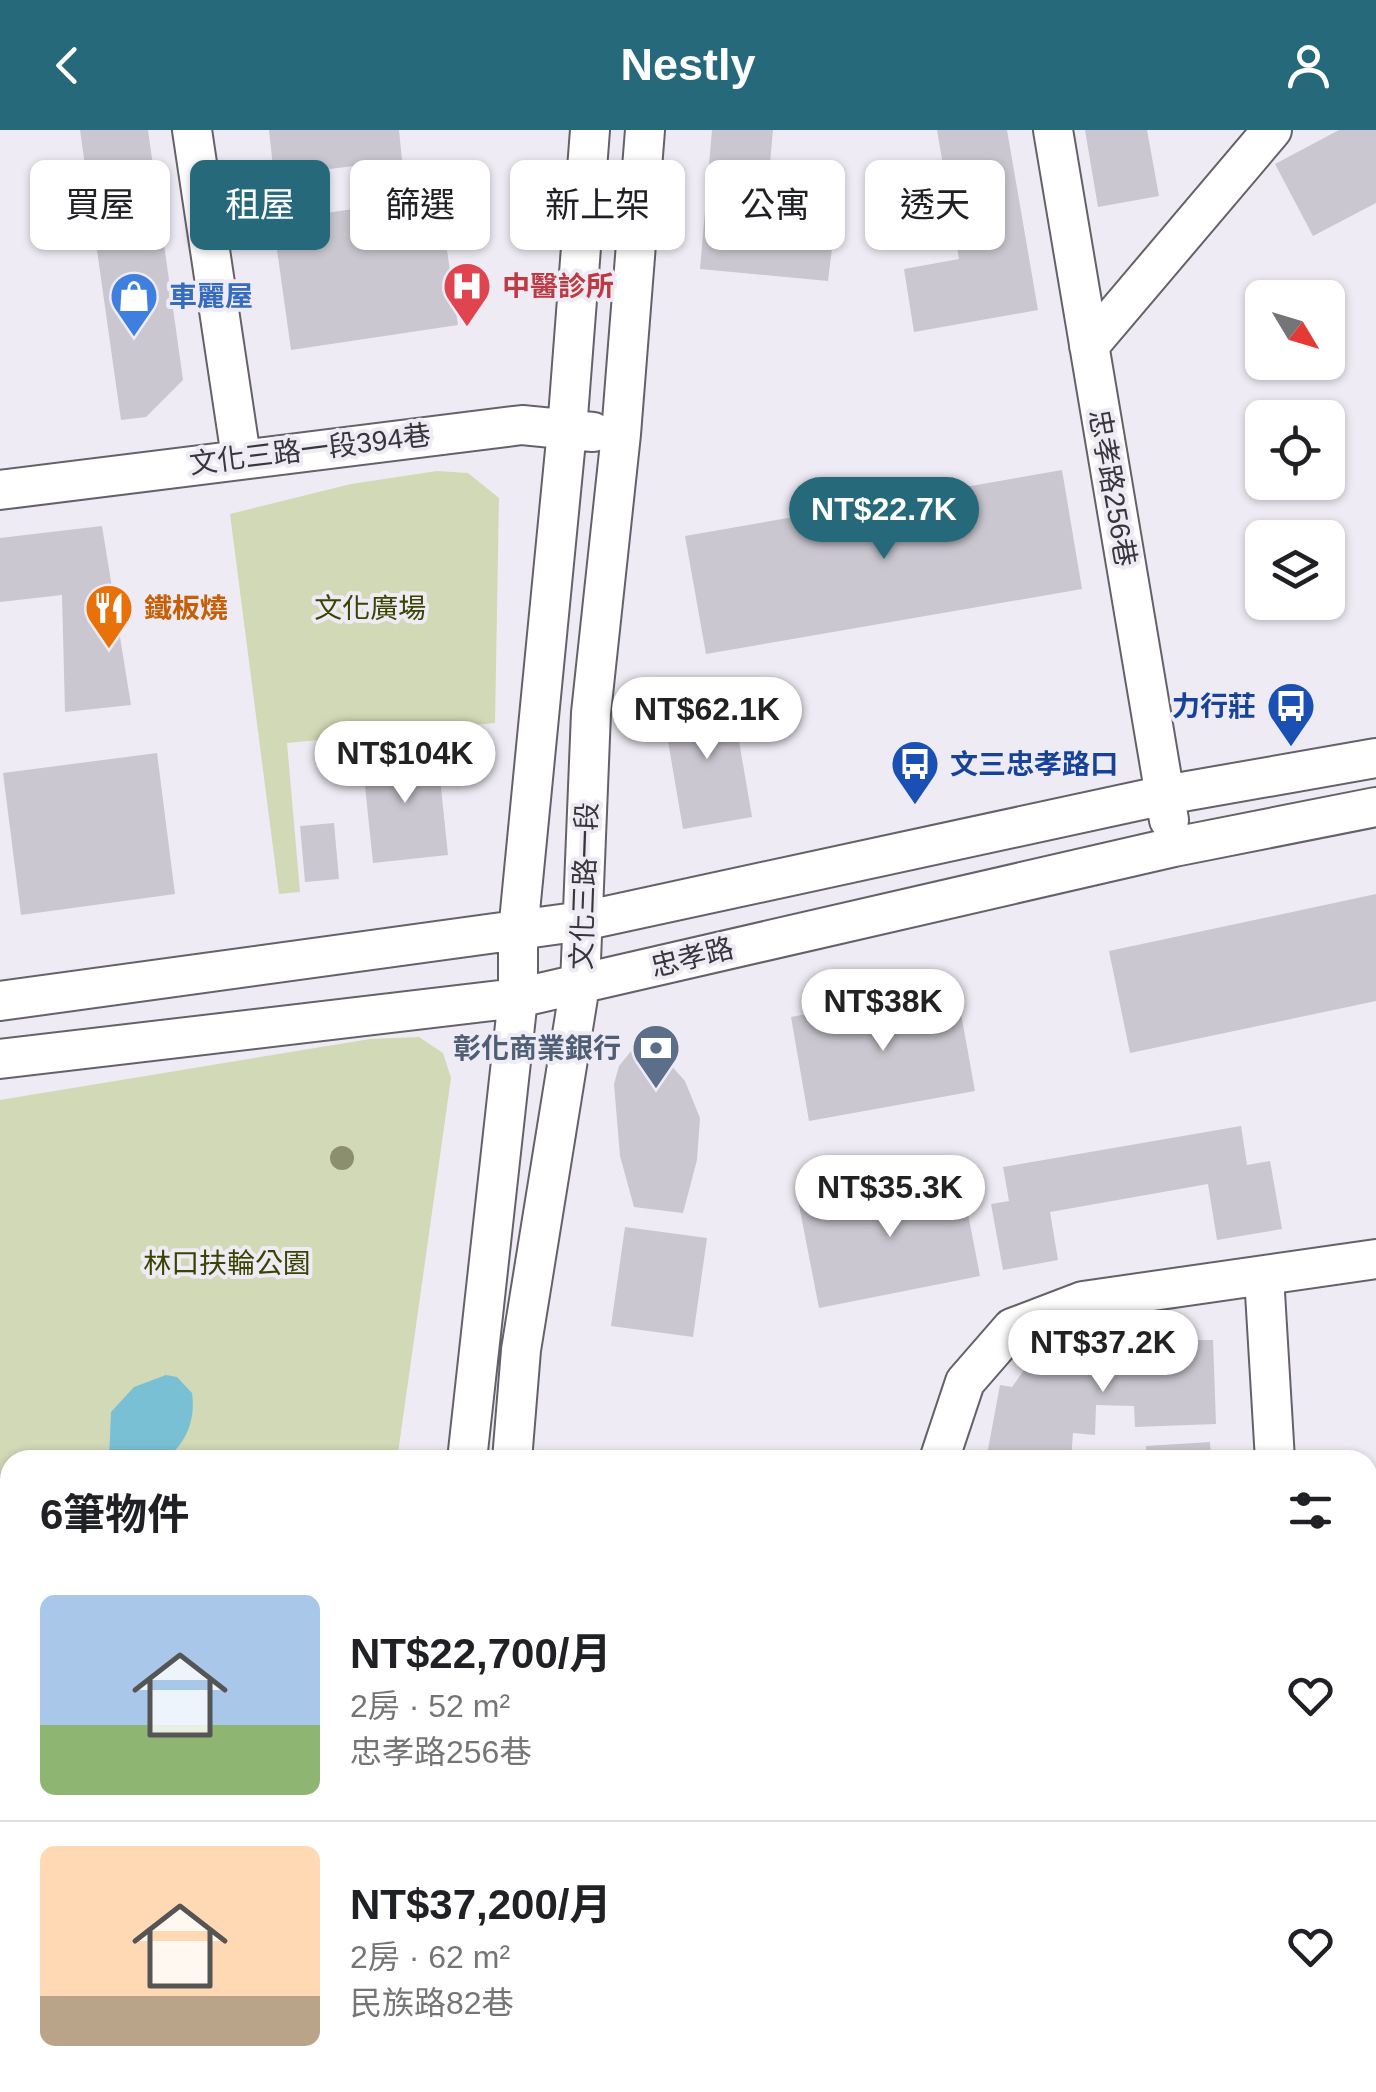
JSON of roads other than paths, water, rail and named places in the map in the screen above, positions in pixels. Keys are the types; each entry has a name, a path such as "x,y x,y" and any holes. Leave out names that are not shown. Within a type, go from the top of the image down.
{"street":[{"path":"192,130 240,456"},
{"name":"文化三路一段","path":"468,1450 518,998 518,932 567,430 590,130"},
{"name":"文化三路一段","path":"513,1450 521,1350 580,986 591,714 620,434 645,130"},
{"name":"忠孝路256巷","path":"1053,130 1174,847"},
{"path":"1090,346 1272,130"},
{"name":"文化三路一段394巷","path":"0,490 240,456 522,425 620,434"},
{"name":"忠孝路","path":"0,1001 583,921 1165,795 1376,758"},
{"name":"忠孝路","path":"0,1059 518,998 1174,847 1376,807"},
{"path":"943,1450 965,1382 1012,1328 1083,1301 1376,1259"},
{"path":"1264,1276 1274,1450"}],"water":[{"path":"166,1375 177,1377 192,1393 191,1422 175,1450 109,1450 111,1412 134,1387"}],"place":[{"name":"中醫診所","path":"467,328"},
{"name":"車麗屋","path":"134,338"},
{"name":"鐵板燒","path":"109,650"},
{"name":"力行莊","path":"1291,748"},
{"name":"文三忠孝路口","path":"915,806"},
{"name":"彰化商業銀行","path":"656,1090"}],"park label":[{"name":"文化廣場","path":"370,608"},
{"name":"林口扶輪公園","path":"227,1263"}]}
